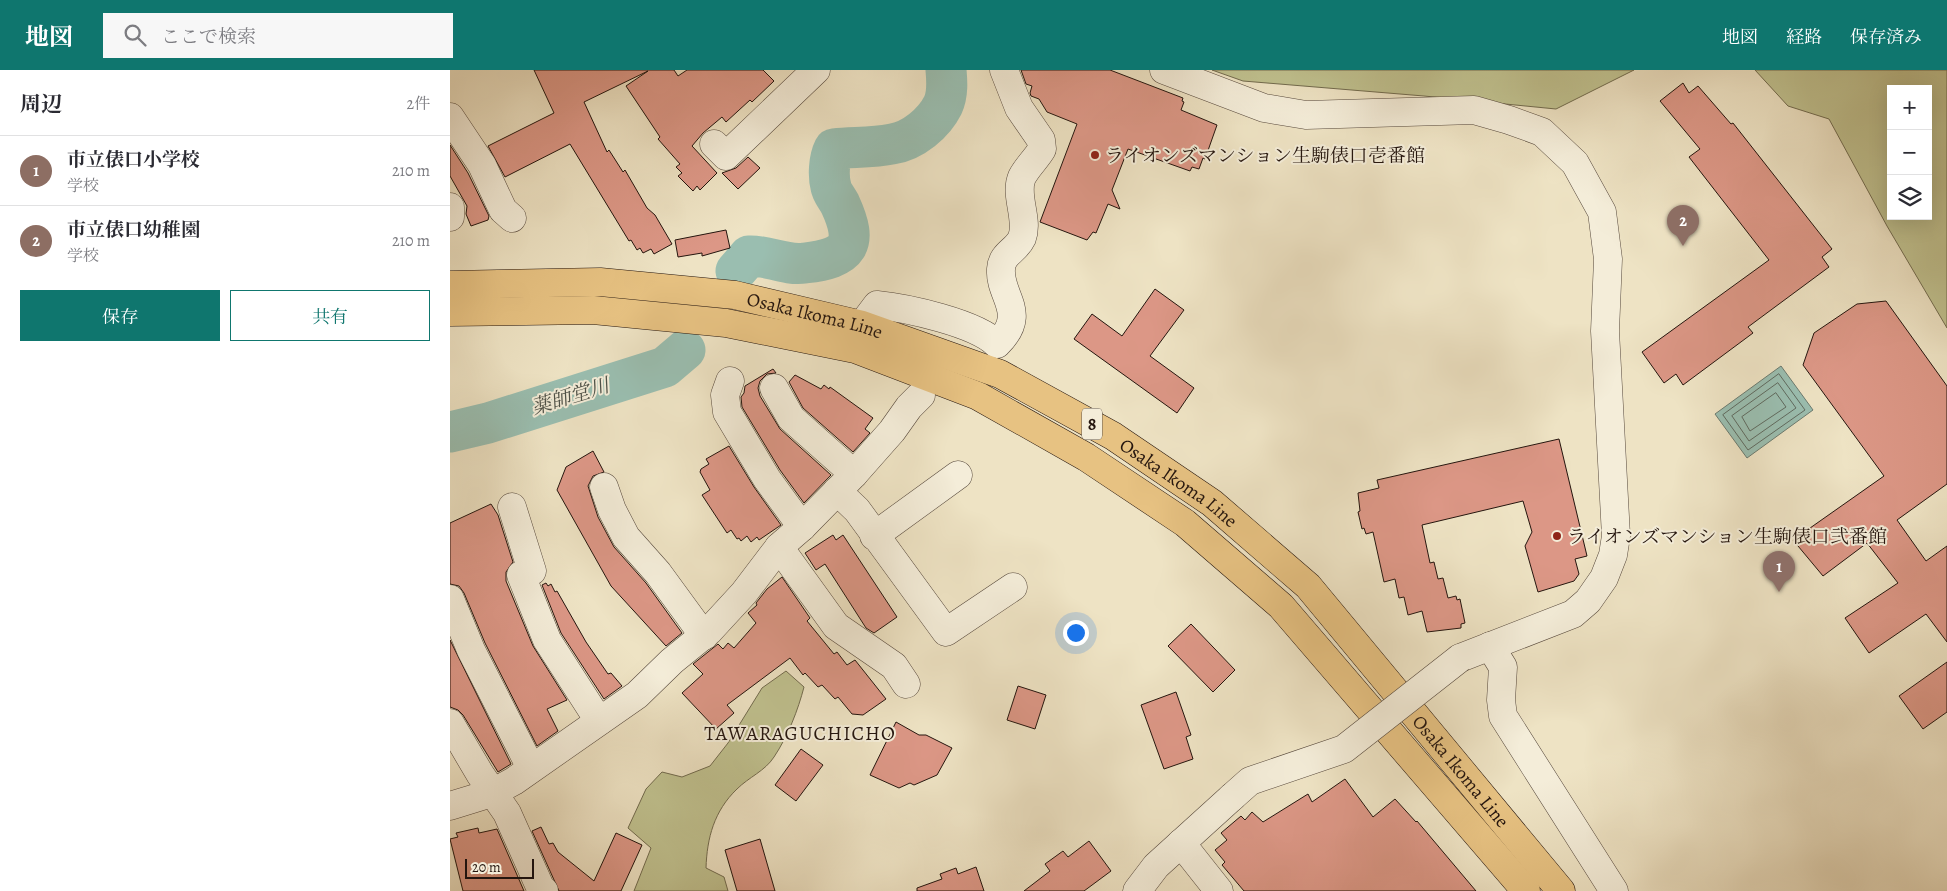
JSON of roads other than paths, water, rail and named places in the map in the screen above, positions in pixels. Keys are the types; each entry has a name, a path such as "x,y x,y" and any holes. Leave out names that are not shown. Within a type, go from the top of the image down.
{"main road":[{"name":"Osaka Ikoma Line","path":"450,285 600,282 735,296 862,325 1000,374 1113,436 1212,503 1308,586 1561,891"},
{"name":"Osaka Ikoma Line","path":"450,312 593,310 726,324 855,349 978,396 1086,457 1185,523 1281,606 1526,891"}],"street":[{"path":"714,144 726,156 787,87 816,70"},
{"path":"862,325 877,305 908,308 991,338 997,344 1006,335 1012,317 1012,306 1001,271 1003,258 1022,238 1024,231 1020,186 1022,177 1042,148 1040,140 1019,108 1004,70"},
{"path":"1137,891 1156,866 1250,781 1344,749 1460,658 1573,614 1588,601 1604,578 1614,555 1616,510 1605,331 1608,259 1602,212 1575,163 1542,132 1474,110 1306,115 1264,108 1164,70"},
{"path":"450,117 482,165 503,210 512,218"},
{"path":"450,207 450,217"},
{"path":"730,381 725,396 727,412 766,480 802,526"},
{"path":"774,388 791,418 845,483 857,510 874,536 946,632 1013,587"},
{"path":"450,806 492,793 514,781 638,695 672,661 704,636 744,592 779,547 845,483 892,431 909,407 922,396"},
{"path":"874,536 958,475"},
{"path":"604,487 612,510 626,537 658,573 704,636"},
{"path":"512,508 532,572 521,575 547,640 599,721"},
{"path":"779,547 836,626 894,666 906,684"},
{"path":"450,599 472,650 531,768"},
{"path":"1490,646 1503,667 1501,700 1503,716 1614,891"},
{"path":"450,724 492,793 507,813 540,887 544,891"},
{"path":"1182,843 1219,891"}],"water":[{"path":"1781,366 1813,410 1747,458 1715,414"}],"waterway":[{"name":"薬師堂川","path":"736,271 749,256 798,264 820,261 840,253 846,247 849,239 849,230 846,218 832,191 830,183 830,163 834,149 885,145 900,142 915,135 934,118 945,101 946,70"},
{"name":"薬師堂川","path":"450,432 488,423 665,367 685,350"}],"place":[{"name":"ライオンズマンション生駒俵口壱番館","path":"1095,155"},
{"name":"市立俵口幼稚園","path":"1683,246"},
{"name":"ライオンズマンション生駒俵口弐番館","path":"1557,536"},
{"name":"市立俵口小学校","path":"1779,592"}],"district":[{"name":"TAWARAGUCHICHO","path":"800,733"}]}
